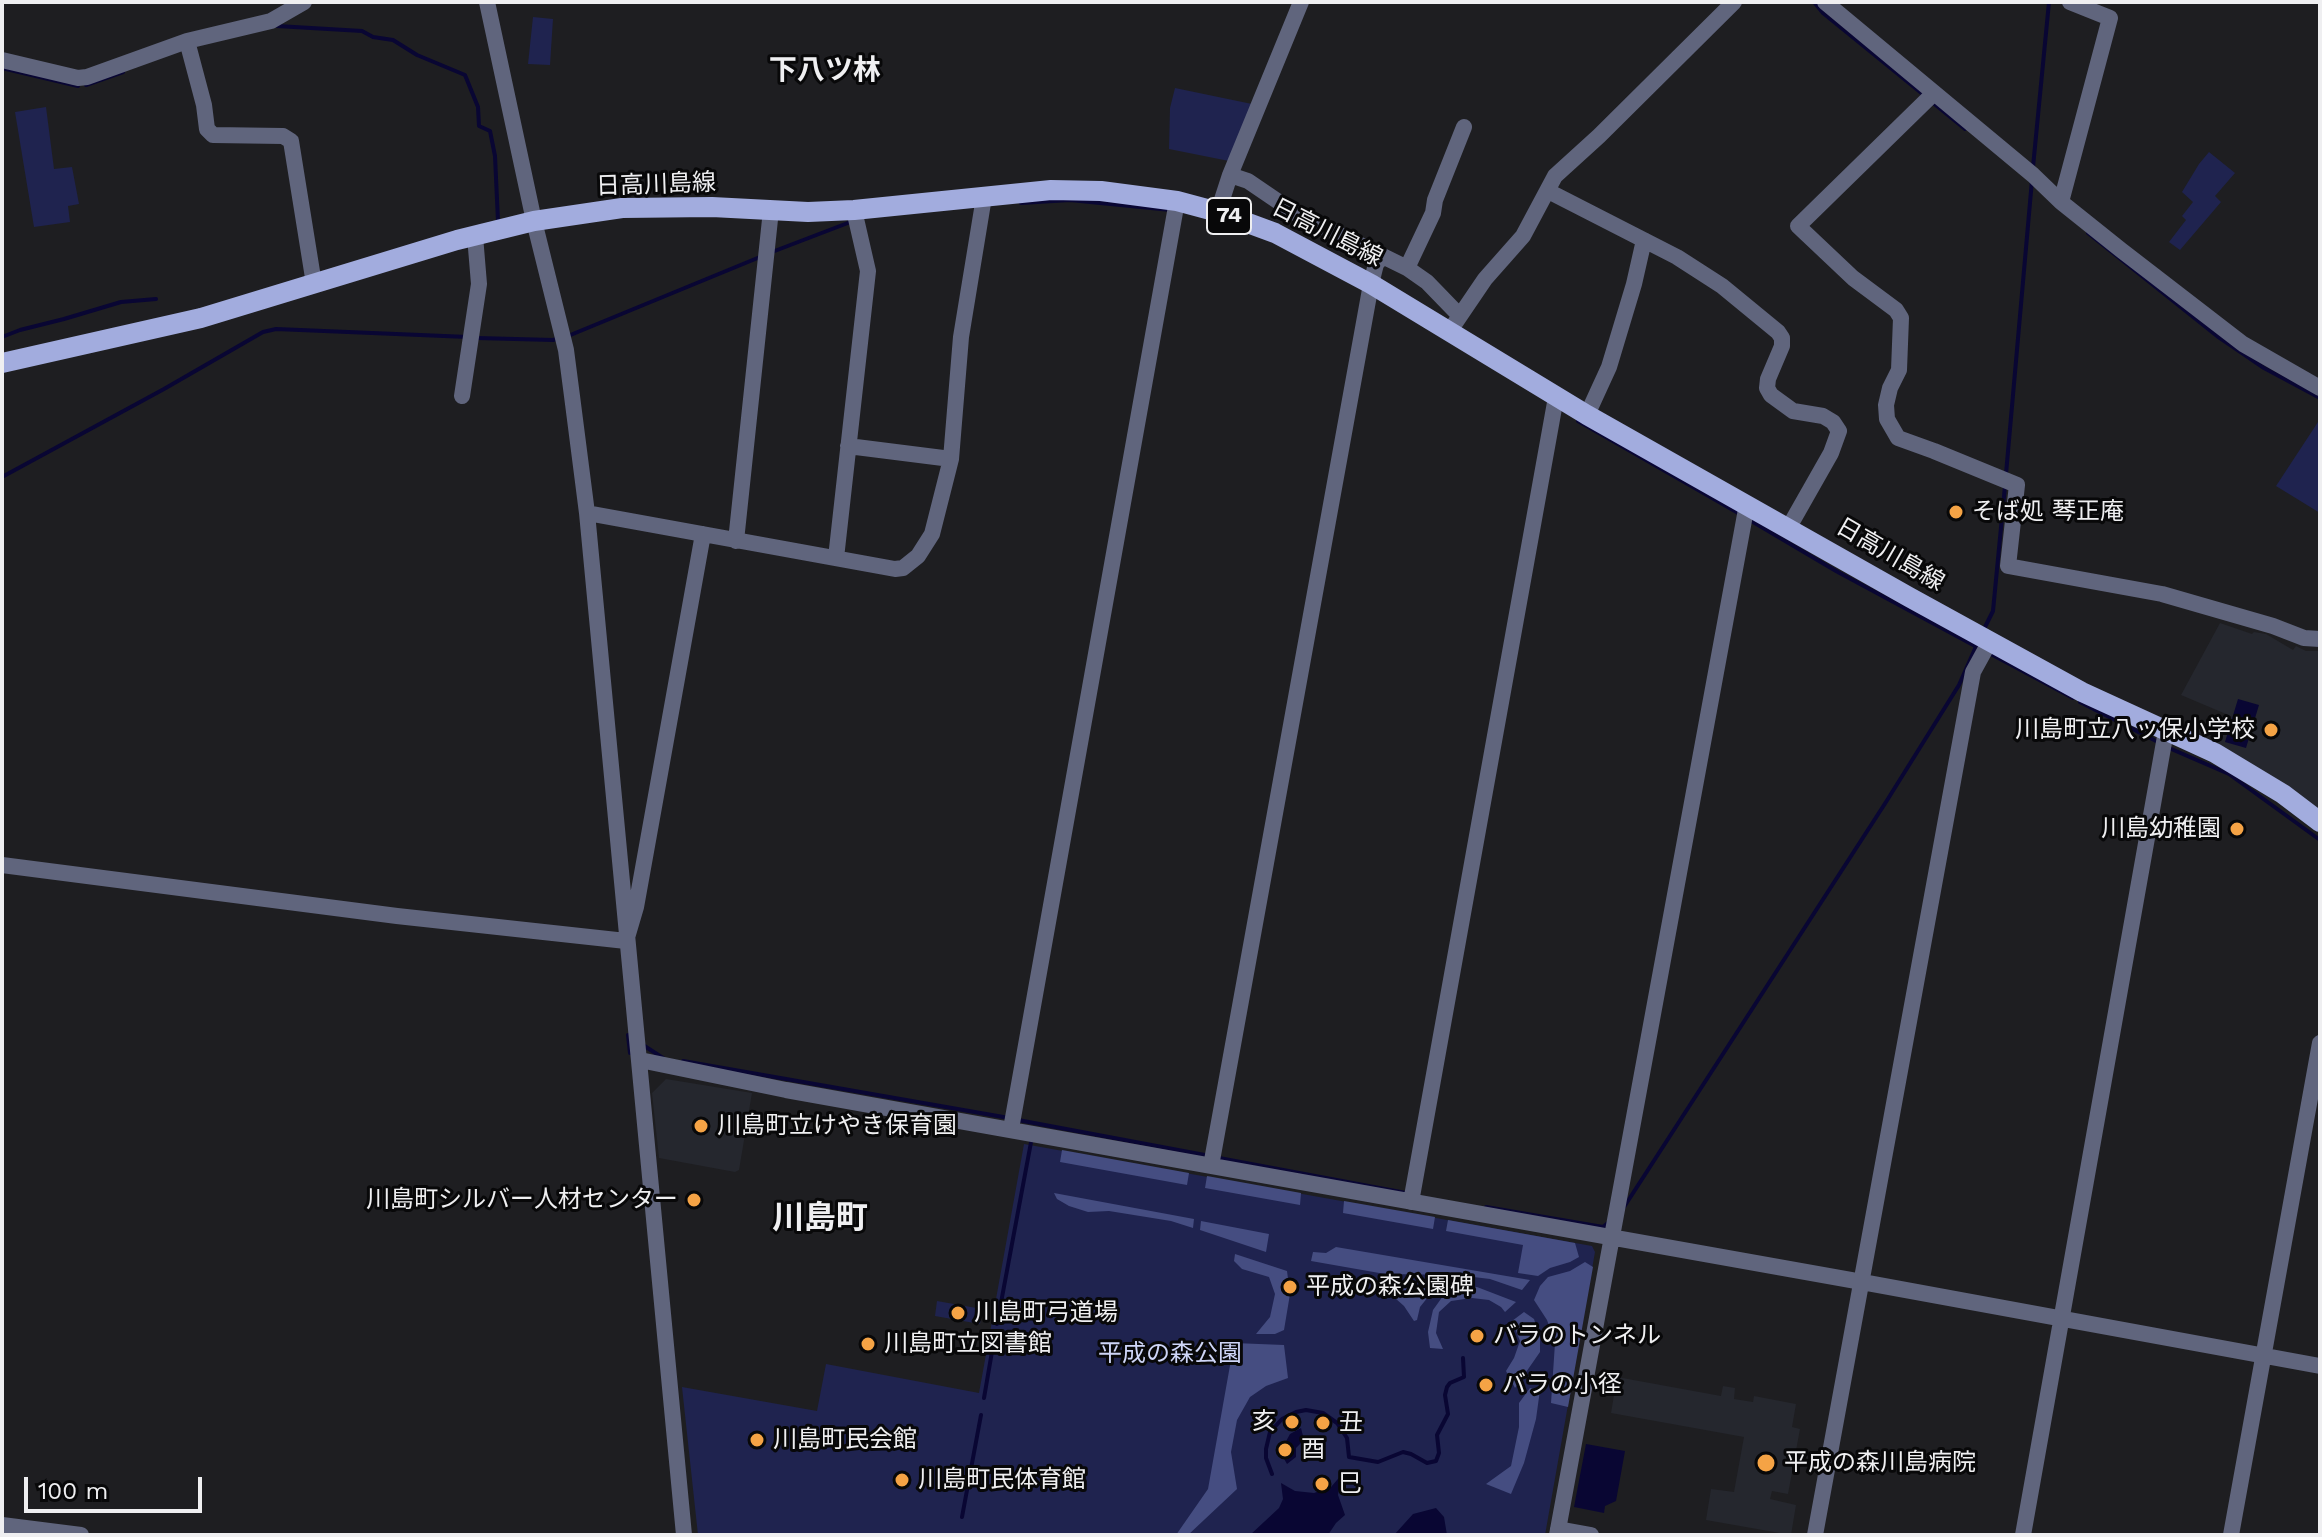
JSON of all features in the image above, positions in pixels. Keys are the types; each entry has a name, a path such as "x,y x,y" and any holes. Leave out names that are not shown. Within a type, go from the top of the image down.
{"main road":[{"name":"日高川島線","path":"2,363 201,318 534,221 622,208 712,207 808,212 1051,190 1101,191 1177,201 1218,212 1283,236 1371,284 1454,323 1556,397 1587,415 2082,692 2215,753 2283,794 2320,822"}],"street":[{"path":"2,60 78,78 87,77 187,41 271,21 304,2"},
{"path":"487,2 534,221 566,350 587,513 684,1535"},
{"path":"1218,212 1230,175 1301,2"},
{"path":"1230,175 1248,181 1295,213 1407,268 1427,282 1454,323 1485,279 1523,236 1555,176 1734,2"},
{"path":"1825,2 2033,175 2061,202 2243,344 2320,388"},
{"path":"2061,202 2110,18 2070,2"},
{"path":"187,41 207,129 213,135 283,136 291,141 314,284"},
{"path":"1933,94 1798,226 1853,278 1896,310 1901,318 1899,370 1886,405 1887,419 1898,438 2017,485 2008,566 2162,594 2304,638 2320,639"},
{"path":"1407,268 1433,213 1435,200 1464,127"},
{"path":"1548,191 1662,248 1705,274 1778,332 1782,346 1768,379 1767,388 1771,395 1793,411 1823,416 1833,422 1839,431 1824,465 1789,527"},
{"path":"587,513 903,568 918,556 932,534 951,459 961,337 984,197"},
{"path":"1011,1129 1177,201"},
{"path":"736,541 771,210"},
{"path":"836,558 868,271 854,210"},
{"path":"1283,236 1295,213"},
{"path":"462,396 479,284 475,236"},
{"path":"1587,415 1609,367 1644,240"},
{"path":"1211,1166 1371,284 1376,264 1382,257"},
{"path":"1411,1202 1556,397"},
{"path":"848,446 951,459"},
{"path":"1591,1535 1558,1532 1747,504"},
{"path":"626,941 636,907 703,534"},
{"path":"1815,1535 1973,672 1990,641"},
{"path":"2023,1535 2166,731"},
{"path":"2,865 397,916 626,941"},
{"path":"2231,1535 2320,1043"},
{"path":"640,1060 786,1090 2320,1366"},
{"path":"2,1525 81,1535"}],"shaded area":[{"name":"川島町立八ッ保小学校","path":"2220,623 2252,634 2266,634 2293,650 2296,646 2306,651 2320,651 2320,814 2217,746 2226,714 2181,695"},
{"path":"2238,699 2259,705 2246,748 2225,742"},
{"name":"川島町立けやき保育園","path":"666,1079 752,1093 739,1170 735,1172 659,1158 652,1093"},
{"path":"1062,1150 1189,1173 1187,1185 1060,1162"},
{"path":"1207,1176 1301,1193 1300,1205 1205,1188"},
{"path":"1054,1193 1194,1219 1193,1228 1171,1221 1109,1211 1088,1212 1069,1206 1057,1199"},
{"path":"1344,1201 1435,1217 1433,1229 1343,1213"},
{"path":"1448,1220 1575,1243 1579,1257 1538,1276 1518,1273 1523,1245 1446,1231"},
{"path":"1201,1221 1269,1234 1266,1252 1200,1230"},
{"path":"1336,1247 1530,1280 1522,1290 1490,1279 1457,1275 1385,1274 1311,1261 1313,1252 1326,1253"},
{"path":"1235,1254 1287,1271 1290,1294 1284,1330 1275,1334 1256,1334 1270,1317 1275,1294 1269,1277 1242,1269 1234,1261"},
{"path":"1585,1262 1593,1267 1568,1407 1551,1403 1555,1343 1547,1320 1534,1300 1548,1277 1570,1271"},
{"path":"1388,1284 1436,1287 1420,1307 1414,1321 1404,1306 1386,1290"},
{"path":"1477,1287 1516,1302 1505,1312 1489,1300 1472,1298 1451,1301 1439,1312 1436,1333 1443,1349 1430,1348 1428,1332 1433,1310 1443,1296 1458,1289"},
{"path":"1524,1312 1534,1319 1540,1338 1540,1352 1515,1388 1506,1371 1520,1341 1512,1321"},
{"path":"1234,1343 1284,1345 1288,1378 1266,1386 1250,1397 1237,1420 1231,1452 1237,1489 1188,1535 1176,1535 1208,1489"},
{"name":"平成の森川島病院","path":"1617,1377 1721,1396 1723,1386 1735,1388 1734,1399 1753,1402 1754,1396 1796,1404 1792,1427 1800,1429 1788,1494 1772,1491 1770,1499 1796,1505 1791,1535 1706,1520 1711,1489 1734,1492 1744,1437 1611,1413"},
{"path":"1530,1388 1540,1390 1536,1419 1524,1463 1511,1494 1486,1484 1511,1466 1519,1427 1519,1403"},
{"path":"1301,1428 1304,1440 1296,1448 1296,1457 1287,1464 1283,1457 1284,1445 1290,1434"},
{"path":"1586,1444 1625,1451 1616,1501 1605,1506 1604,1513 1574,1507"},
{"path":"1343,1473 1338,1495 1345,1515 1328,1535 1250,1535 1279,1508 1283,1499 1281,1483 1295,1491 1314,1493 1331,1487"},
{"path":"1436,1508 1444,1517 1447,1535 1394,1535 1413,1514"}],"green space":[{"path":"533,17 553,19 550,65 528,64"},
{"path":"1175,88 1252,104 1229,161 1169,149 1170,108"},
{"path":"46,107 54,169 72,167 79,204 68,206 70,222 34,227 15,112"},
{"path":"2209,152 2235,173 2215,196 2221,202 2180,250 2169,242 2186,220 2182,216 2193,202 2182,192"},
{"path":"2320,419 2320,513 2276,486"},
{"name":"平成の森公園","path":"1024,1144 1592,1246 1595,1252 1545,1535 698,1535 682,1387 817,1411 826,1364 979,1393"},
{"name":"川島町弓道場","path":"937,1301 982,1309 980,1324 935,1316"}],"waterway":[{"path":"1814,2 1823,13 1925,96"},
{"path":"2033,167 2049,2"},
{"path":"277,26 362,31 373,37 393,40 417,55 465,75 478,107 479,126 490,131 495,156 498,221"},
{"path":"2,68 78,86"},
{"path":"86,85 123,72"},
{"path":"1932,102 1965,129"},
{"path":"2006,474 2032,180"},
{"path":"1021,203 1070,200 1171,210"},
{"path":"772,252 853,221"},
{"path":"2088,233 2217,336 2264,368 2320,398"},
{"path":"568,336 760,257"},
{"path":"2,337 121,302 156,299"},
{"path":"2,477 263,332 276,329 468,337"},
{"path":"477,338 560,338"},
{"path":"1578,421 1740,514"},
{"path":"1983,631 1993,611 2005,486"},
{"path":"1748,519 1836,571 1977,647"},
{"path":"1624,1207 1886,802 1959,685 1978,642"},
{"path":"1989,653 2073,698"},
{"path":"2080,702 2158,742"},
{"path":"2169,748 2229,774 2320,840"},
{"path":"630,1053 628,1035 633,1038"},
{"path":"643,1045 663,1058"},
{"path":"683,1061 1009,1118"},
{"path":"1018,1120 1210,1156"},
{"path":"997,1324 1032,1137"},
{"path":"1219,1158 1406,1193"},
{"path":"1486,1207 1603,1227 1609,1222"},
{"path":"984,1398 994,1340"},
{"path":"1272,1474 1266,1458 1270,1432 1282,1419 1306,1410 1323,1413 1337,1423 1347,1438 1349,1457 1378,1462 1403,1452 1427,1463 1436,1461 1439,1453 1437,1435 1448,1414 1447,1387 1464,1377 1463,1358"},
{"path":"962,1517 981,1415"}],"place":[{"name":"そば処 琴正庵","path":"1956,512"},
{"name":"川島町立八ッ保小学校","path":"2271,730"},
{"name":"川島幼稚園","path":"2237,829"},
{"name":"川島町立けやき保育園","path":"701,1126"},
{"name":"川島町シルバー人材センター","path":"694,1200"},
{"name":"平成の森公園碑","path":"1290,1287"},
{"name":"川島町弓道場","path":"958,1313"},
{"name":"バラのトンネル","path":"1477,1336"},
{"name":"川島町立図書館","path":"868,1344"},
{"name":"バラの小径","path":"1486,1385"},
{"name":"亥","path":"1292,1422"},
{"name":"丑","path":"1323,1423"},
{"name":"川島町民会館","path":"757,1440"},
{"name":"酉","path":"1285,1450"},
{"name":"平成の森川島病院","path":"1766,1463"},
{"name":"川島町民体育館","path":"902,1480"},
{"name":"巳","path":"1322,1484"}],"district":[{"name":"下八ツ林","path":"825,71"},
{"name":"川島町","path":"820,1219"}]}
